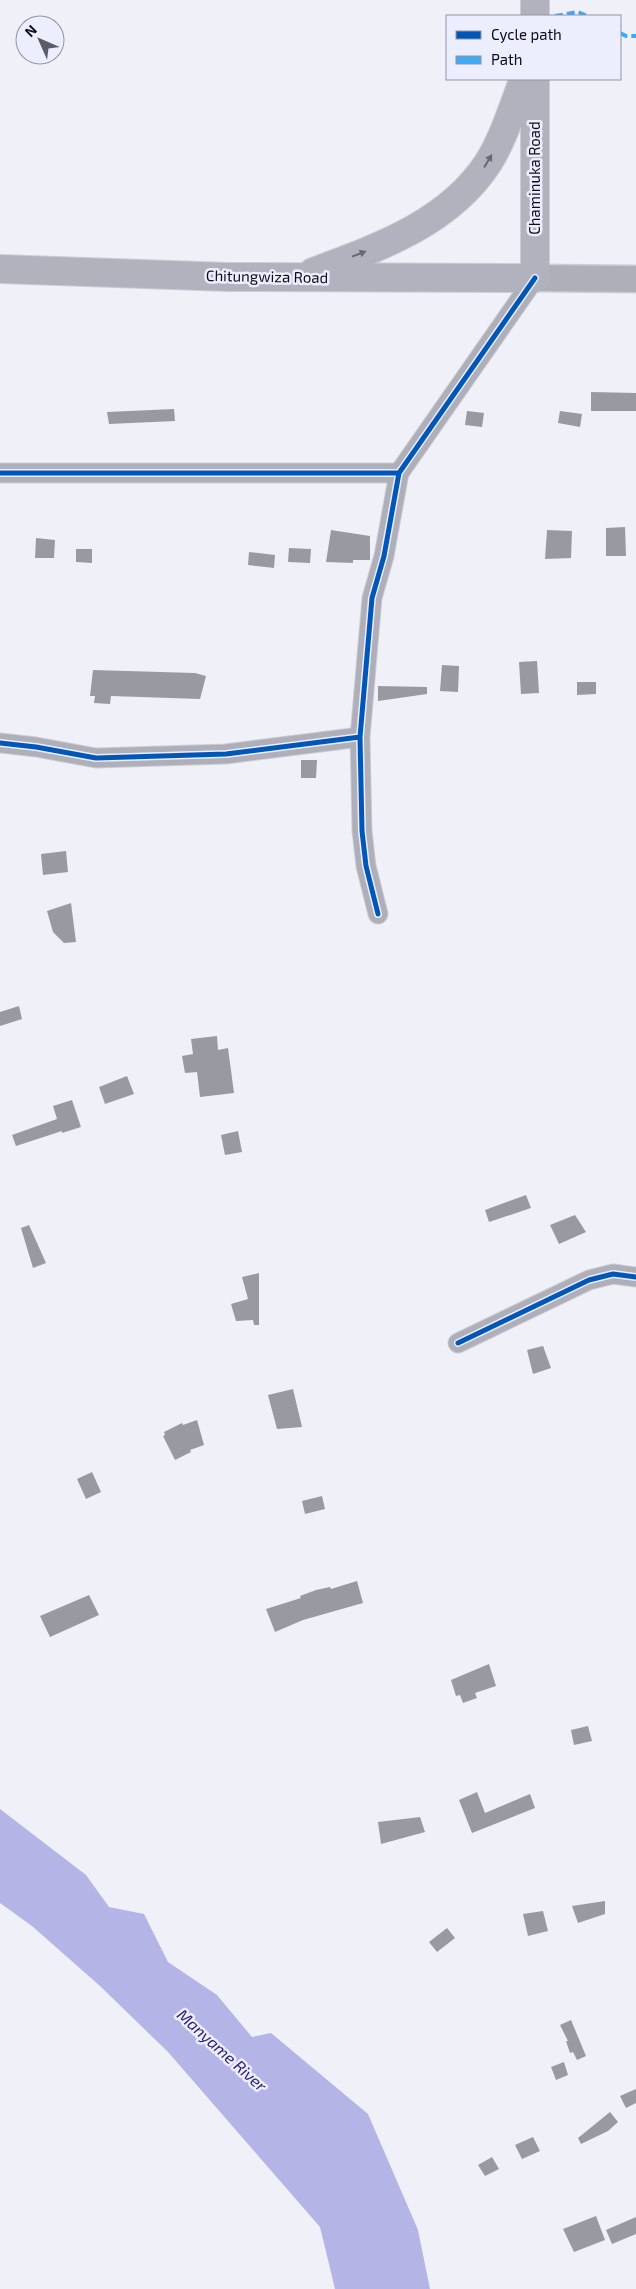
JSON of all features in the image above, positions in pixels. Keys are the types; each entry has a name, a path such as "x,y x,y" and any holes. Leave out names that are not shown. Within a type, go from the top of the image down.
{"main road":[{"path":"534,15 535,0"},
{"path":"297,278 402,237 433,218 464,191 488,163 524,80"},
{"name":"Chaminuka Road","path":"535,80 535,278"},
{"name":"Chitungwiza Road","path":"0,269 297,278 535,278"},
{"path":"535,278 636,279"}],"street":[{"path":"378,914 366,866 362,831 360,737 372,598 384,556 399,473 535,278"},
{"path":"0,473 399,473"},
{"path":"0,743 36,747 96,758 226,754 360,737"},
{"path":"458,1343 589,1280 613,1274 636,1277"}],"water":[{"name":"Manyame River","path":"0,1809 86,1875 109,1907 144,1914 168,1962 217,1995 252,2037 271,2033 368,2114 418,2230 430,2289 335,2289 320,2227 168,2052 100,1986 32,1926 0,1903"}],"building":[{"path":"591,392 636,393 636,411 591,411"},
{"path":"174,409 175,421 109,424 107,412"},
{"path":"467,411 484,413 482,427 465,425"},
{"path":"560,411 582,414 580,427 558,423"},
{"path":"625,527 626,556 606,556 606,528"},
{"path":"331,530 370,536 370,560 353,560 353,563 326,562"},
{"path":"547,530 572,531 571,558 545,559"},
{"path":"36,538 55,540 54,558 35,558"},
{"path":"289,548 311,549 310,563 288,562"},
{"path":"76,549 92,549 92,563 76,562"},
{"path":"249,552 275,555 274,568 248,565"},
{"path":"537,661 539,693 521,694 519,662"},
{"path":"442,665 459,666 458,692 440,691"},
{"path":"93,670 195,673 206,676 200,699 111,696 110,704 94,703 95,696 90,696"},
{"path":"577,682 596,682 596,694 577,695"},
{"path":"378,686 427,687 427,694 378,701"},
{"path":"301,760 317,760 316,778 301,778"},
{"path":"66,851 68,872 43,875 41,854"},
{"path":"71,903 76,942 64,943 53,932 47,911"},
{"path":"19,1006 22,1019 0,1026 0,1012"},
{"path":"217,1036 218,1050 228,1048 234,1093 200,1097 197,1072 185,1073 182,1056 193,1054 191,1039"},
{"path":"127,1076 134,1094 105,1104 99,1087"},
{"path":"72,1100 81,1127 16,1146 12,1135 57,1119 53,1106"},
{"path":"238,1131 242,1152 225,1155 221,1135"},
{"path":"526,1195 531,1208 489,1222 485,1210"},
{"path":"575,1215 586,1232 559,1244 550,1225"},
{"path":"29,1225 46,1263 33,1268 21,1228"},
{"path":"259,1273 259,1325 254,1325 253,1320 236,1321 231,1304 248,1299 242,1277"},
{"path":"543,1346 551,1368 533,1374 527,1350"},
{"path":"293,1389 302,1427 277,1429 268,1395"},
{"path":"197,1420 204,1445 190,1450 191,1452 175,1460 163,1436 165,1435 164,1432 182,1423 183,1425"},
{"path":"92,1472 101,1492 86,1499 77,1479"},
{"path":"322,1496 325,1509 305,1514 302,1501"},
{"path":"357,1581 363,1603 303,1620 275,1632 266,1609 301,1598 300,1596 316,1590 330,1587 331,1589"},
{"path":"89,1595 99,1615 50,1637 40,1616"},
{"path":"489,1664 496,1686 475,1693 477,1698 463,1703 460,1695 456,1696 451,1680"},
{"path":"588,1726 592,1741 574,1745 571,1730"},
{"path":"477,1792 485,1813 530,1794 535,1808 472,1833 459,1800"},
{"path":"420,1817 425,1832 381,1844 378,1822"},
{"path":"605,1901 605,1914 578,1923 572,1906"},
{"path":"543,1911 548,1931 528,1936 523,1914"},
{"path":"447,1928 455,1938 437,1952 429,1942"},
{"path":"571,2020 586,2056 577,2060 573,2052 570,2053 566,2041 568,2041 560,2025"},
{"path":"564,2062 568,2075 556,2080 551,2067"},
{"path":"636,2089 636,2103 626,2108 620,2096"},
{"path":"610,2112 618,2122 608,2131 581,2144 578,2138"},
{"path":"533,2137 540,2151 522,2159 515,2145"},
{"path":"492,2157 499,2169 485,2176 478,2165"},
{"path":"596,2216 605,2240 574,2252 563,2229"},
{"path":"636,2217 636,2234 612,2244 606,2230"}],"marked path":[{"path":"561,15 578,12 585,15"},
{"path":"621,34 626,36 636,36"}],"cycle path":[{"path":"378,914 366,866 362,831 360,737 372,598 384,556 399,473 535,278"},
{"path":"0,473 399,473"},
{"path":"0,743 36,747 96,758 226,754 360,737"},
{"path":"458,1343 589,1280 613,1274 636,1277"}]}
